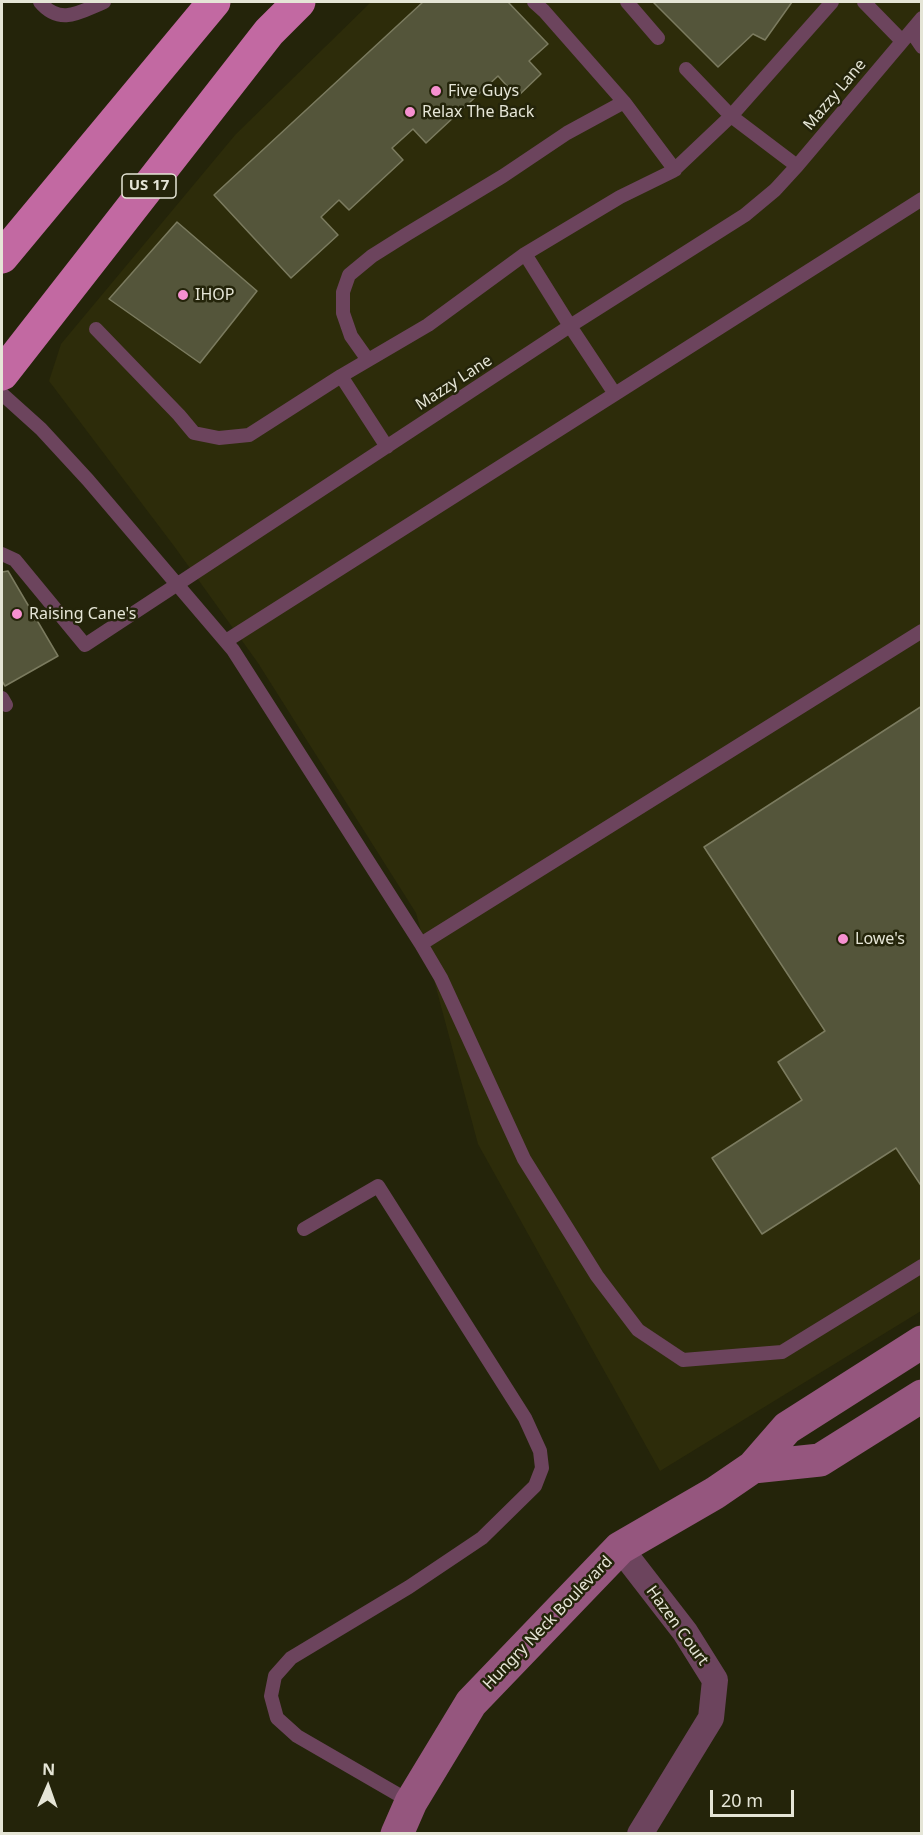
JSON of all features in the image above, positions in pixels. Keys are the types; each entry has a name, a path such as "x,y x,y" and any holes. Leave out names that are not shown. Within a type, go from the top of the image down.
{"highway":[{"path":"2,256 214,2"},
{"name":"US 17","path":"2,374 269,32 299,2"}],"main road":[{"name":"Hungry Neck Boulevard","path":"398,1833 411,1802 471,1703 620,1548 753,1467 787,1428 921,1342"},
{"name":"Hungry Neck Boulevard","path":"753,1467 820,1460 921,1396"}],"street":[{"name":"Hazen Court","path":"620,1548 685,1632 716,1680 711,1718 640,1833"}],"lane":[{"path":"40,2 53,14 70,16 104,2"},
{"path":"534,2 544,10 624,102 675,170"},
{"path":"627,2 658,38"},
{"path":"96,329 194,433 219,438 249,435 341,376 428,325 525,254 620,197 675,170 731,116 832,2"},
{"path":"864,2 921,47"},
{"name":"Mazzy Lane","path":"2,554 15,560 86,645 570,326 745,215 775,190 797,166 921,18"},
{"path":"686,69 731,116 797,166"},
{"path":"368,360 351,336 343,313 343,292 349,275 372,256 503,176 567,133 624,102"},
{"path":"226,641 921,199"},
{"path":"525,254 615,394"},
{"path":"341,376 387,447"},
{"path":"2,394 41,429 226,641 421,944 441,978 524,1159 597,1276 638,1330 683,1360 782,1352 921,1266"},
{"path":"421,944 921,632"},
{"path":"304,1229 378,1186 525,1418 540,1451 542,1468 535,1486 482,1538 409,1587 291,1658 275,1676 271,1696 277,1718 306,1742 411,1802"}],"shaded area":[{"path":"371,2 921,2 921,1311 660,1471 478,1144 416,913 258,663 174,546 49,381 61,344 236,134"}],"building":[{"path":"423,2 508,2 548,44 529,61 541,74 517,97 498,76 426,143 413,129 392,148 403,160 349,210 339,200 321,217 338,235 291,278 214,195"},
{"path":"653,2 792,2 765,40 753,34 718,67"},
{"name":"IHOP","path":"177,222 257,291 200,363 109,299"},
{"name":"Raising Cane's","path":"8,571 58,656 5,686 2,681 2,572"},
{"name":"Lowe's","path":"922,706 922,1187 896,1148 762,1234 712,1158 802,1100 778,1062 825,1031 704,847"}],"place":[{"name":"Five Guys","path":"436,91"},
{"name":"Relax The Back","path":"410,112"},
{"name":"IHOP","path":"183,295"},
{"name":"Raising Cane's","path":"17,614"},
{"name":"Lowe's","path":"843,939"}]}
